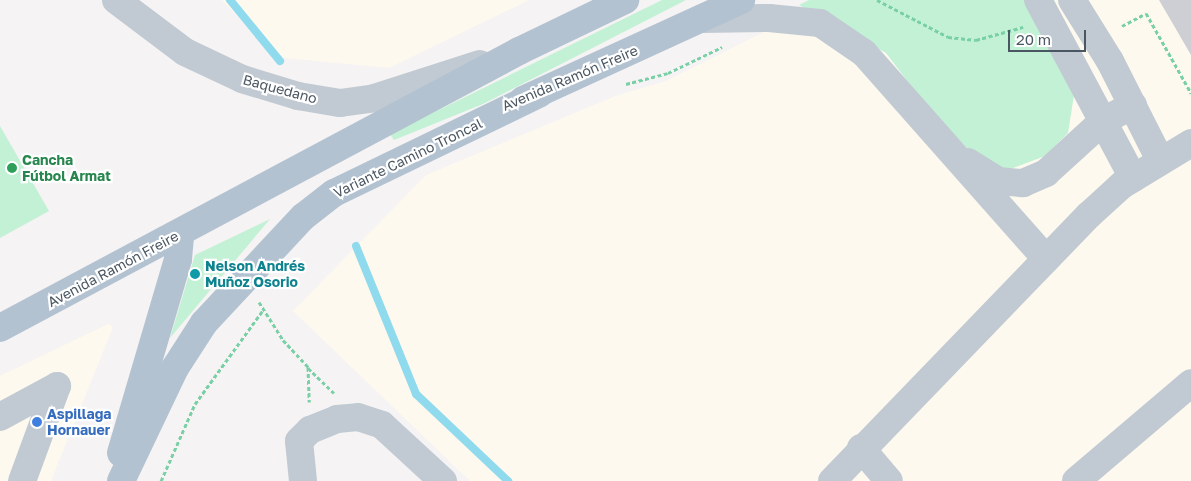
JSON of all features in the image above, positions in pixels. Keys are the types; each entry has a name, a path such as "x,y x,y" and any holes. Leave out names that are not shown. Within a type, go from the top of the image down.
{"main road":[{"name":"Avenida Ramón Freire","path":"0,328 226,210 519,51 624,0"},
{"name":"Avenida Ramón Freire","path":"226,210 539,94 740,0"},
{"name":"Variante Camino Troncal","path":"121,481 175,368 204,322 245,274 334,193 539,94"},
{"path":"114,481 178,259 180,234"}],"street":[{"name":"Baquedano","path":"116,0 185,52 242,80 340,103 374,98 519,51"},
{"path":"1072,0 1133,105 1160,160"},
{"path":"1044,10 1133,178"},
{"path":"702,19 769,18 820,23 864,53 897,86 932,132 1046,259"},
{"path":"932,132 975,168 998,181 1023,183 1046,173 1103,121 1133,105"},
{"path":"832,481 861,448 1046,259 1133,178 1191,142"},
{"path":"1076,481 1191,383"},
{"path":"0,417 57,386 22,481"},
{"path":"303,481 298,441 310,430 337,419 368,418 382,425 443,481"},
{"path":"861,448 889,481"}],"path":[{"path":"877,0 948,37 976,40 1044,10"},
{"path":"1119,21 1123,28 1146,13 1191,93"},
{"path":"621,86 668,73 726,45"},
{"path":"245,274 263,310 308,367 310,430"},
{"path":"161,481 195,404 263,310"}],"shaded area":[{"path":"221,0 529,0 389,68 284,58"},
{"path":"828,0 1191,0 1191,481 470,481 293,311 426,175 618,95 666,81"},
{"name":"Aspillaga Hornauer","path":"108,324 113,327 51,481 0,481 0,376"}],"green space":[{"path":"662,0 686,0 483,104 394,140 390,134"},
{"path":"809,0 1025,0 1074,95 1068,133 1045,156 1008,170 978,160 924,103 886,53 799,5"},
{"name":"Cancha Fútbol Armat","path":"0,126 49,211 0,238"},
{"path":"270,219 170,338 195,255"}],"building":[{"path":"1159,0 1191,0 1191,55"}],"waterway":[{"path":"230,0 280,61"},
{"path":"356,246 416,394 508,481"}],"place":[{"name":"Cancha Fútbol Armat","path":"12,168"},
{"name":"Nelson Andrés Muñoz Osorio","path":"195,274"},
{"name":"Aspillaga Hornauer","path":"37,422"}]}
